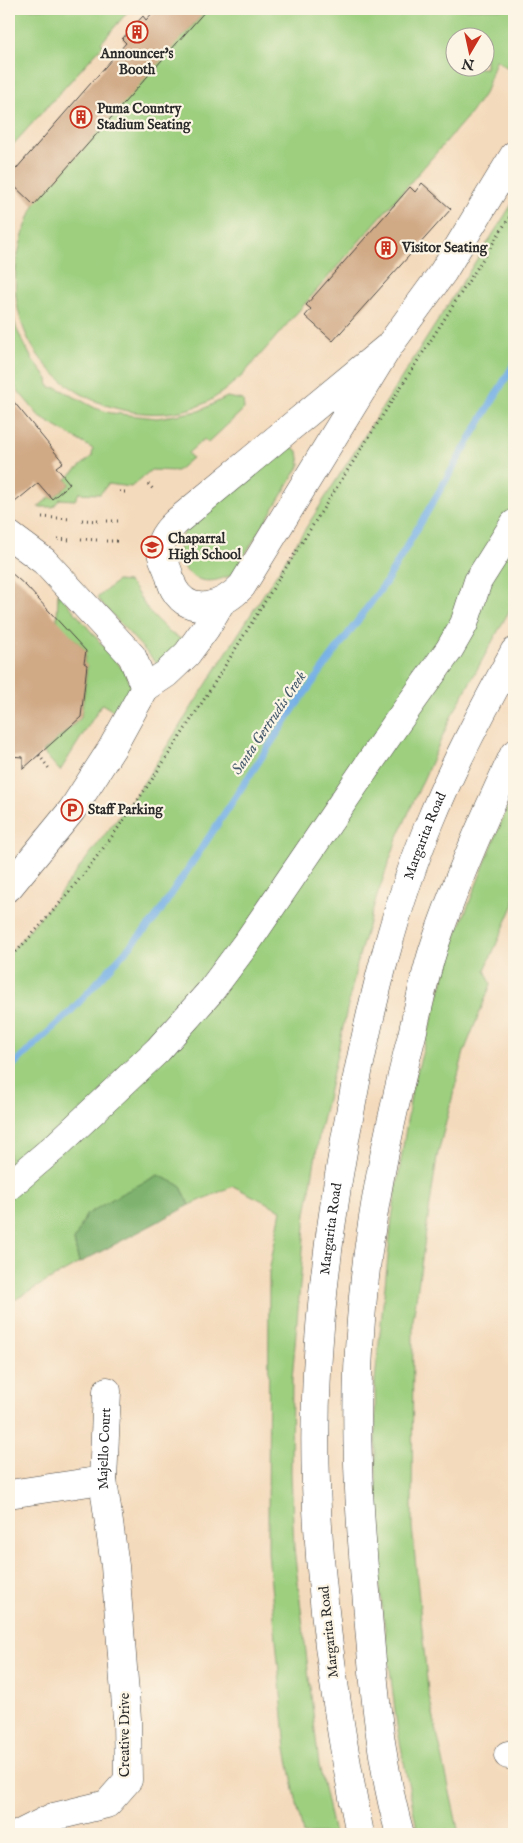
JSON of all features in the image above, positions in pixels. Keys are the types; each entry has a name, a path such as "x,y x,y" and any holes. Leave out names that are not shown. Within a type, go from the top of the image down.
{"main road":[{"path":"9,887 72,810 128,720 145,688 166,674 187,654 206,628 220,604 242,586 389,346 443,272 514,155"},
{"path":"220,604 203,607 190,604 175,590 162,555 161,544 167,533 176,522 389,346"},
{"path":"9,1186 57,1145 158,1050 209,993 248,941 396,724 449,650 464,624 478,581 514,524"},
{"path":"9,535 44,561 132,656 145,688"},
{"name":"Margarita Road","path":"360,1834 340,1731 322,1563 316,1473 317,1374 323,1281 340,1159 366,1031 400,908 433,815 466,741 514,652"},
{"path":"400,1834 390,1798 373,1680 364,1569 358,1451 361,1321 372,1217 391,1115 435,945 482,820 514,754"},
{"name":"Majello Court","path":"108,1391 103,1480 114,1566"},
{"path":"9,1494 103,1480"},
{"name":"Creative Drive","path":"19,1834 53,1817 107,1804 128,1780 127,1719 114,1566"}],"path":[{"path":"148,484 153,489"},
{"path":"119,492 128,492"},
{"path":"42,517 71,519"},
{"path":"82,520 99,521"},
{"path":"107,520 119,521"},
{"path":"57,539 70,540"},
{"path":"81,539 98,540"},
{"path":"106,541 118,541"},
{"path":"40,756 50,770"}],"green space":[{"path":"9,9 130,9 101,43 103,45 9,149"},
{"path":"207,9 514,9 514,72 496,60 496,28 446,28 446,78 490,78 486,91 470,114 242,376 217,396 201,405 174,412 146,413 118,409 92,399 68,385 47,366 31,343 20,317 15,288 17,259 24,231 35,203 175,32 182,38"},
{"path":"514,201 514,602 451,717 397,839 375,902 359,956 320,1130 306,1214 292,1380 291,1472 294,1548 319,1765 334,1834 303,1834 286,1749 268,1552 269,1272 281,1210 233,1186 190,1205 180,1185 74,1241 79,1263 9,1303 9,954 57,897 139,790"},
{"path":"9,288 12,314 17,330 32,359 48,379 49,387 58,388 95,408 111,413 157,418 199,411 227,397 243,400 244,409 208,443 204,439 188,453 192,458 177,471 151,470 131,487 108,484 100,494 79,493 75,500 60,499 53,507 38,507 50,497 52,499 70,484 66,479 92,456 93,449 40,417 9,380"},
{"path":"283,446 292,447 298,451 300,465 233,574 206,581 190,574 182,563 179,551 182,537 190,522"},
{"path":"117,581 128,582 149,612 170,633 189,643 160,667 97,598"},
{"path":"58,592 125,672 131,686 118,714 102,704 60,771 43,752 81,718 87,666 84,663 86,651 57,621"},
{"path":"514,790 514,904 485,970 491,984 464,1052 437,1157 413,1320 412,1527 428,1691 459,1834 418,1834 397,1726 377,1565 375,1381 392,1218 412,1089 456,936"},
{"path":"158,1175 180,1185 190,1205 79,1263 74,1241 86,1215"}],"building":[{"name":"Puma Country Stadium Seating","path":"156,9 207,9 34,205 9,181 9,177 126,43 122,39 143,16 146,20"},
{"name":"Visitor Seating","path":"422,183 451,209 333,341 305,316 311,309 306,305 410,187 415,192"},
{"path":"9,396 63,462 56,467 70,484 52,499 38,483 9,507"},
{"path":"9,571 26,586 86,651 84,663 87,665 81,717 23,769 23,757 9,756"}],"waterway":[{"name":"Santa Gertrudis Creek","path":"9,1069 71,1011 155,919 294,708 386,582 514,364"}],"place":[{"name":"Announcer's Booth","path":"137,32"},
{"name":"Puma Country Stadium Seating","path":"81,117"},
{"name":"Visitor Seating","path":"386,248"},
{"name":"Chaparral High School","path":"152,547"},
{"name":"Staff Parking","path":"72,810"}]}
